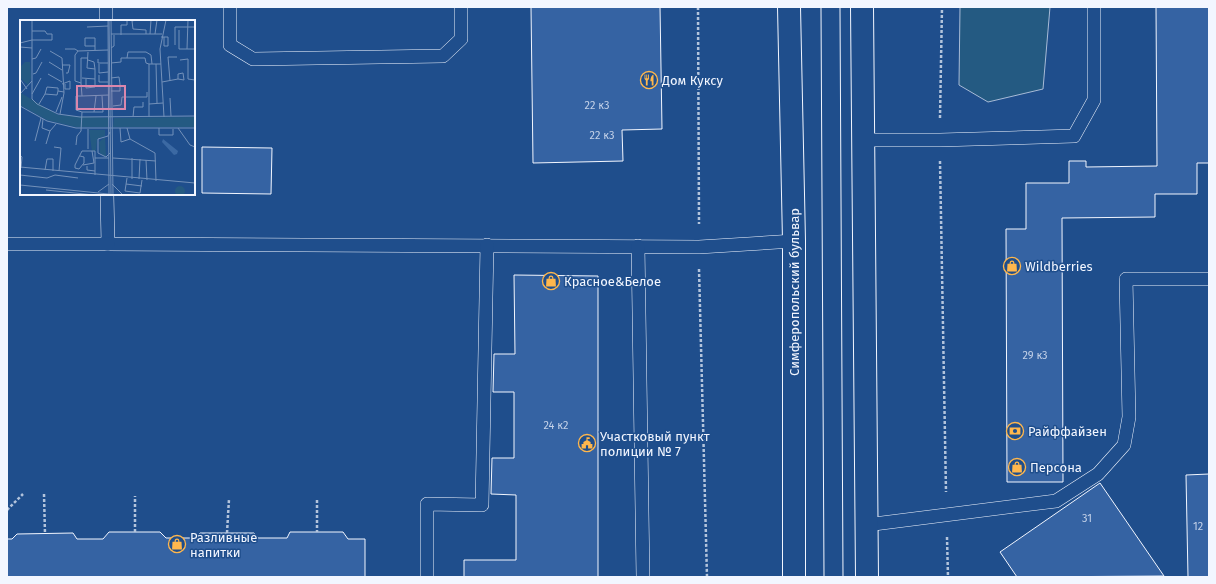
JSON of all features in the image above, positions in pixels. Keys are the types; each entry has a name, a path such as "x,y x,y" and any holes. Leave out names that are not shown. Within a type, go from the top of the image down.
{"main road":[{"name":"Симферопольский бульвар","path":"789,7 794,241 794,577"},
{"path":"862,7 867,577"}],"lane":[{"path":"106,7 106,20"},
{"path":"230,7 230,45 253,59 443,56 461,39 461,7"},
{"path":"864,140 940,140 1074,136 1094,100 1094,7"},
{"path":"107,195 108,244"},
{"path":"7,244 699,247 794,241"},
{"path":"427,577 427,504 482,505 487,245"},
{"path":"638,246 643,577"},
{"path":"866,525 1056,500 1098,474 1124,445 1129,417 1126,279 1209,279"}],"path":[{"path":"698,7 700,109 698,301 707,577"},
{"path":"942,7 940,140 948,577"},
{"path":"7,510 23,494"},
{"path":"44,494 45,534"},
{"path":"135,496 135,532"},
{"path":"227,533 229,499"},
{"path":"317,500 317,532"}],"shaded area":[{"path":"960,7 1050,7 1043,89 988,102 959,85"}],"building":[{"path":"531,7 660,7 662,129 622,130 623,161 533,163"},
{"path":"1156,7 1209,7 1209,163 1197,163 1197,194 1155,194 1155,217 1062,218 1063,482 1007,482 1006,229 1026,229 1026,183 1069,183 1069,161 1086,161 1086,167 1157,166"},
{"path":"202,147 272,148 271,194 202,193"},
{"path":"514,275 598,276 598,577 464,577 464,560 516,560 516,495 491,494 492,458 514,458 514,392 493,392 494,354 515,354"},
{"path":"1209,474 1209,577 1188,577 1186,475"},
{"path":"1100,483 1164,576 1017,577 1000,552"},
{"path":"109,532 160,532 166,538 196,538 200,533 254,533 258,538 287,538 290,532 343,532 348,539 365,539 365,577 7,577 7,539 12,539 17,534 73,533 77,539 103,539"}],"tram line":[{"path":"821,7 824,577"},
{"path":"840,7 843,577"}],"place":[{"name":"Дом Куксу","path":"649,80"},
{"name":"Wildberries","path":"1012,266"},
{"name":"Красное&Белое","path":"551,281"},
{"name":"Райффайзен","path":"1015,431"},
{"name":"Участковый пункт полиции № 7","path":"587,443"},
{"name":"Персона","path":"1017,467"},
{"name":"Разливные напитки","path":"177,544"}]}
